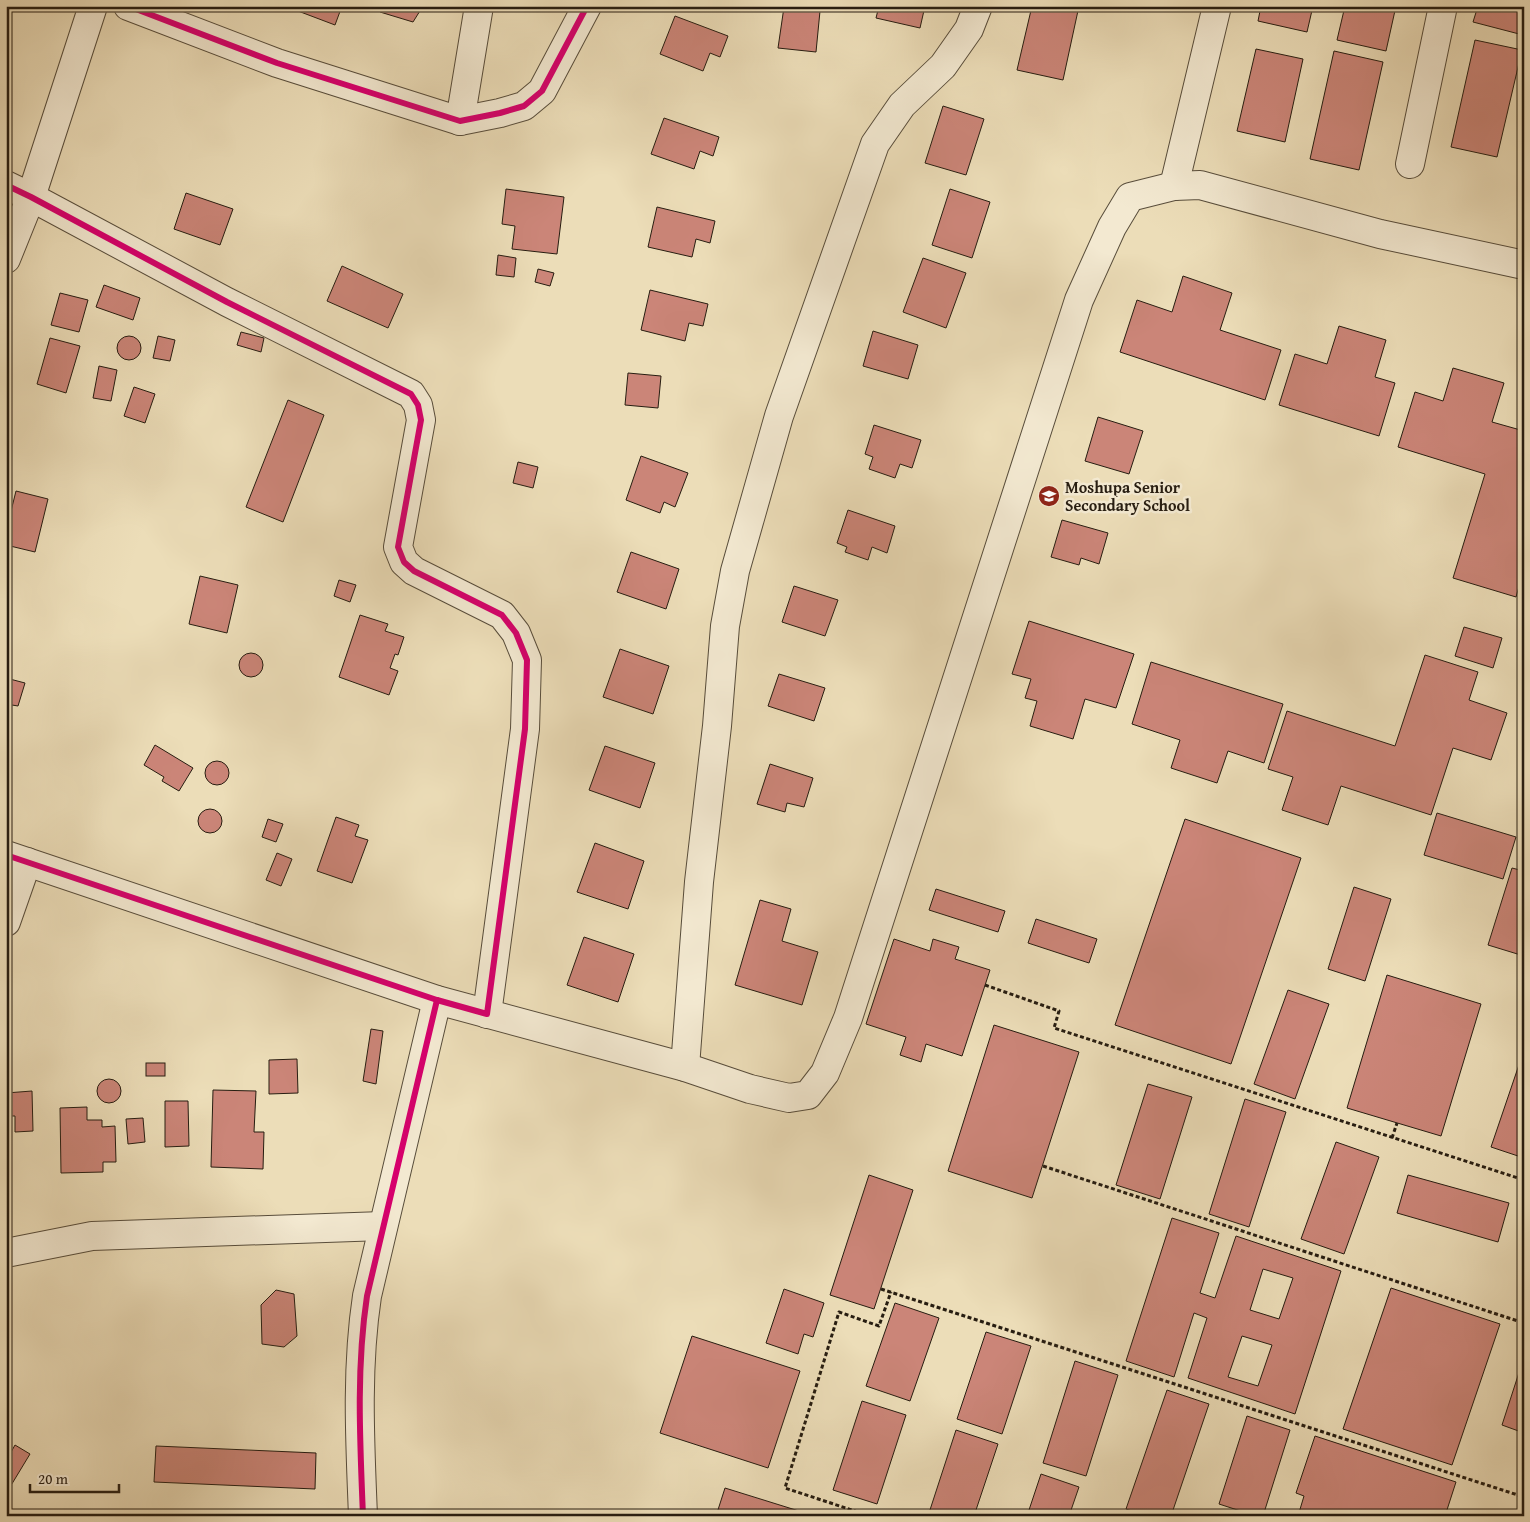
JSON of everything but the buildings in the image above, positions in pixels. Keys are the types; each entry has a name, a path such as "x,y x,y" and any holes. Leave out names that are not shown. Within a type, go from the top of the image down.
{"street":[{"path":"6,259 31,196 92,6"},
{"path":"128,6 277,63 460,121 524,106 542,91 587,6"},
{"path":"460,121 479,6"},
{"path":"685,1066 699,882 717,726 725,626 738,562 779,416 875,144 902,105 943,66 969,29 978,6"},
{"path":"1174,186 1218,6"},
{"path":"1410,164 1444,6"},
{"path":"6,185 31,196 227,302 411,394 418,405 421,420 398,547 404,562 414,570 502,615 516,633 527,660 525,729 487,1014"},
{"path":"6,922 16,858 437,1000 685,1066 750,1089 789,1098 808,1095 824,1073 848,1018 1079,300 1112,227 1130,197 1174,186 1200,185 1380,234 1524,265"},
{"path":"363,1516 359,1392 367,1296 437,1000"},
{"path":"6,1253 92,1236 383,1226"}],"path":[{"path":"985,985 1059,1010 1054,1028 1524,1180"},
{"path":"1392,1138 1397,1123"},
{"path":"1043,1166 1524,1323"},
{"path":"881,1289 1524,1496"},
{"path":"870,1516 785,1488 839,1312 879,1326 891,1292"},
{"path":"1521,1516 1524,1509"},
{"path":"851,1516 853,1510"}],"cycle path":[{"path":"128,6 277,63 460,121 524,106 542,91 587,6"},
{"path":"6,185 227,302 411,394 418,405 421,420 398,547 404,562 414,571 502,615 516,633 527,660 525,729 487,1014 437,1000 6,855"},
{"path":"363,1516 360,1378 367,1296 437,1000"}],"place":[{"name":"Moshupa Senior Secondary School","path":"1049,496"}]}
